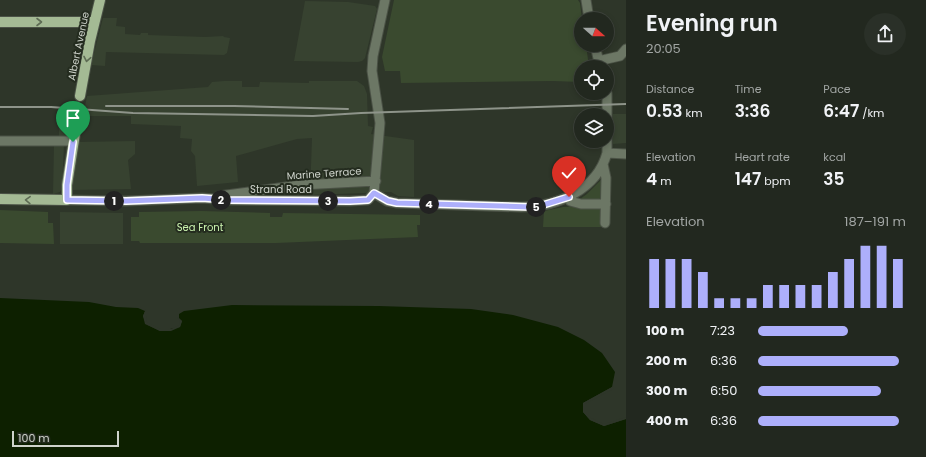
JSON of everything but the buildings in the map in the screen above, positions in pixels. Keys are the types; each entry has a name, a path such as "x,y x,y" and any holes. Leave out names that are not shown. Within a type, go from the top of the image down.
{"main road":[{"name":"Albert Avenue","path":"80,96 94,22 100,0"},
{"path":"0,22 94,22"},
{"path":"62,201 67,185 78,114"},
{"name":"Strand Road","path":"0,200 62,201"}],"street":[{"path":"385,0 373,56 372,71 380,119 374,193 388,201 402,204 531,207 569,197 589,183 603,164 607,153 607,100"},
{"path":"586,0 588,12"},
{"path":"610,60 620,56 626,49"},
{"path":"0,141 73,142"},
{"path":"607,153 626,154"},
{"path":"603,164 606,178 605,223"},
{"name":"Marine Terrace","path":"202,198 301,185 376,181"},
{"path":"258,190 261,200"},
{"name":"Strand Road","path":"62,201 126,201 202,198 229,200 360,201 368,200 374,193"},
{"path":"569,197 570,201 576,203 606,204"}],"shaded area":[{"path":"305,1 348,2 375,6 377,9 365,58 362,61 294,61"},
{"path":"103,18 117,18 116,26 125,27 125,34 140,35 141,33 148,33 148,35 205,37 223,36 230,38 227,53 224,55 106,52 105,66 91,65"},
{"path":"242,81 242,87 259,87 260,82 309,83 309,81 357,81 364,86 367,94 368,126 373,127 371,134 414,140 414,197 398,196 391,192 310,195 312,138 297,139 236,156 238,182 197,186 195,156 191,151 192,139 180,138 181,126 131,124 131,116 83,116 87,96 208,87 212,82"},
{"path":"614,114 626,114 626,143 614,144"},
{"path":"59,120 73,120 64,145 62,188 60,192 53,194 54,145 59,145"},
{"path":"135,141 135,154 128,160 131,189 72,190 73,172 78,142"},
{"path":"60,212 123,213 123,244 60,244"},
{"path":"0,298 89,302 116,307 138,308 145,311 143,316 146,324 160,331 180,327 182,321 179,318 179,314 184,311 232,305 379,306 471,309 513,315 558,327 584,340 602,353 615,372 612,387 583,403 583,412 590,420 604,426 626,419 626,457 0,457"}],"green space":[{"path":"394,0 578,0 581,12 574,12 574,52 587,52 588,60 574,60 574,82 401,83 400,71 385,71 382,57"},
{"path":"603,178 601,198 580,199 587,194"},
{"path":"563,207 601,207 603,211 602,227 543,227 544,211"},
{"path":"0,210 48,212 48,223 53,223 54,244 0,243"},
{"name":"Sea Front","path":"201,211 270,213 270,217 282,217 283,213 420,215 420,225 417,225 418,237 276,243 140,243 139,241 131,241 131,217 139,217 139,212"}],"pier":[{"path":"146,309 147,322 161,329 171,329 179,325 180,321 177,317 182,321 180,327 171,331 160,331 145,324 143,316"},
{"path":"614,386 613,389 585,404 585,412 591,418 604,424 626,417 626,419 604,426 590,420 583,412 583,403"}],"tunnel":[{"path":"78,114 80,96"}],"railway":[{"path":"0,107 51,107 133,113 313,116 626,104"},
{"path":"106,106 234,106 348,109"}],"route":[{"path":"73,142 67,185 67,200 126,201 202,198 229,200 350,201 368,200 374,193 388,201 397,203 537,207 569,197"}]}
